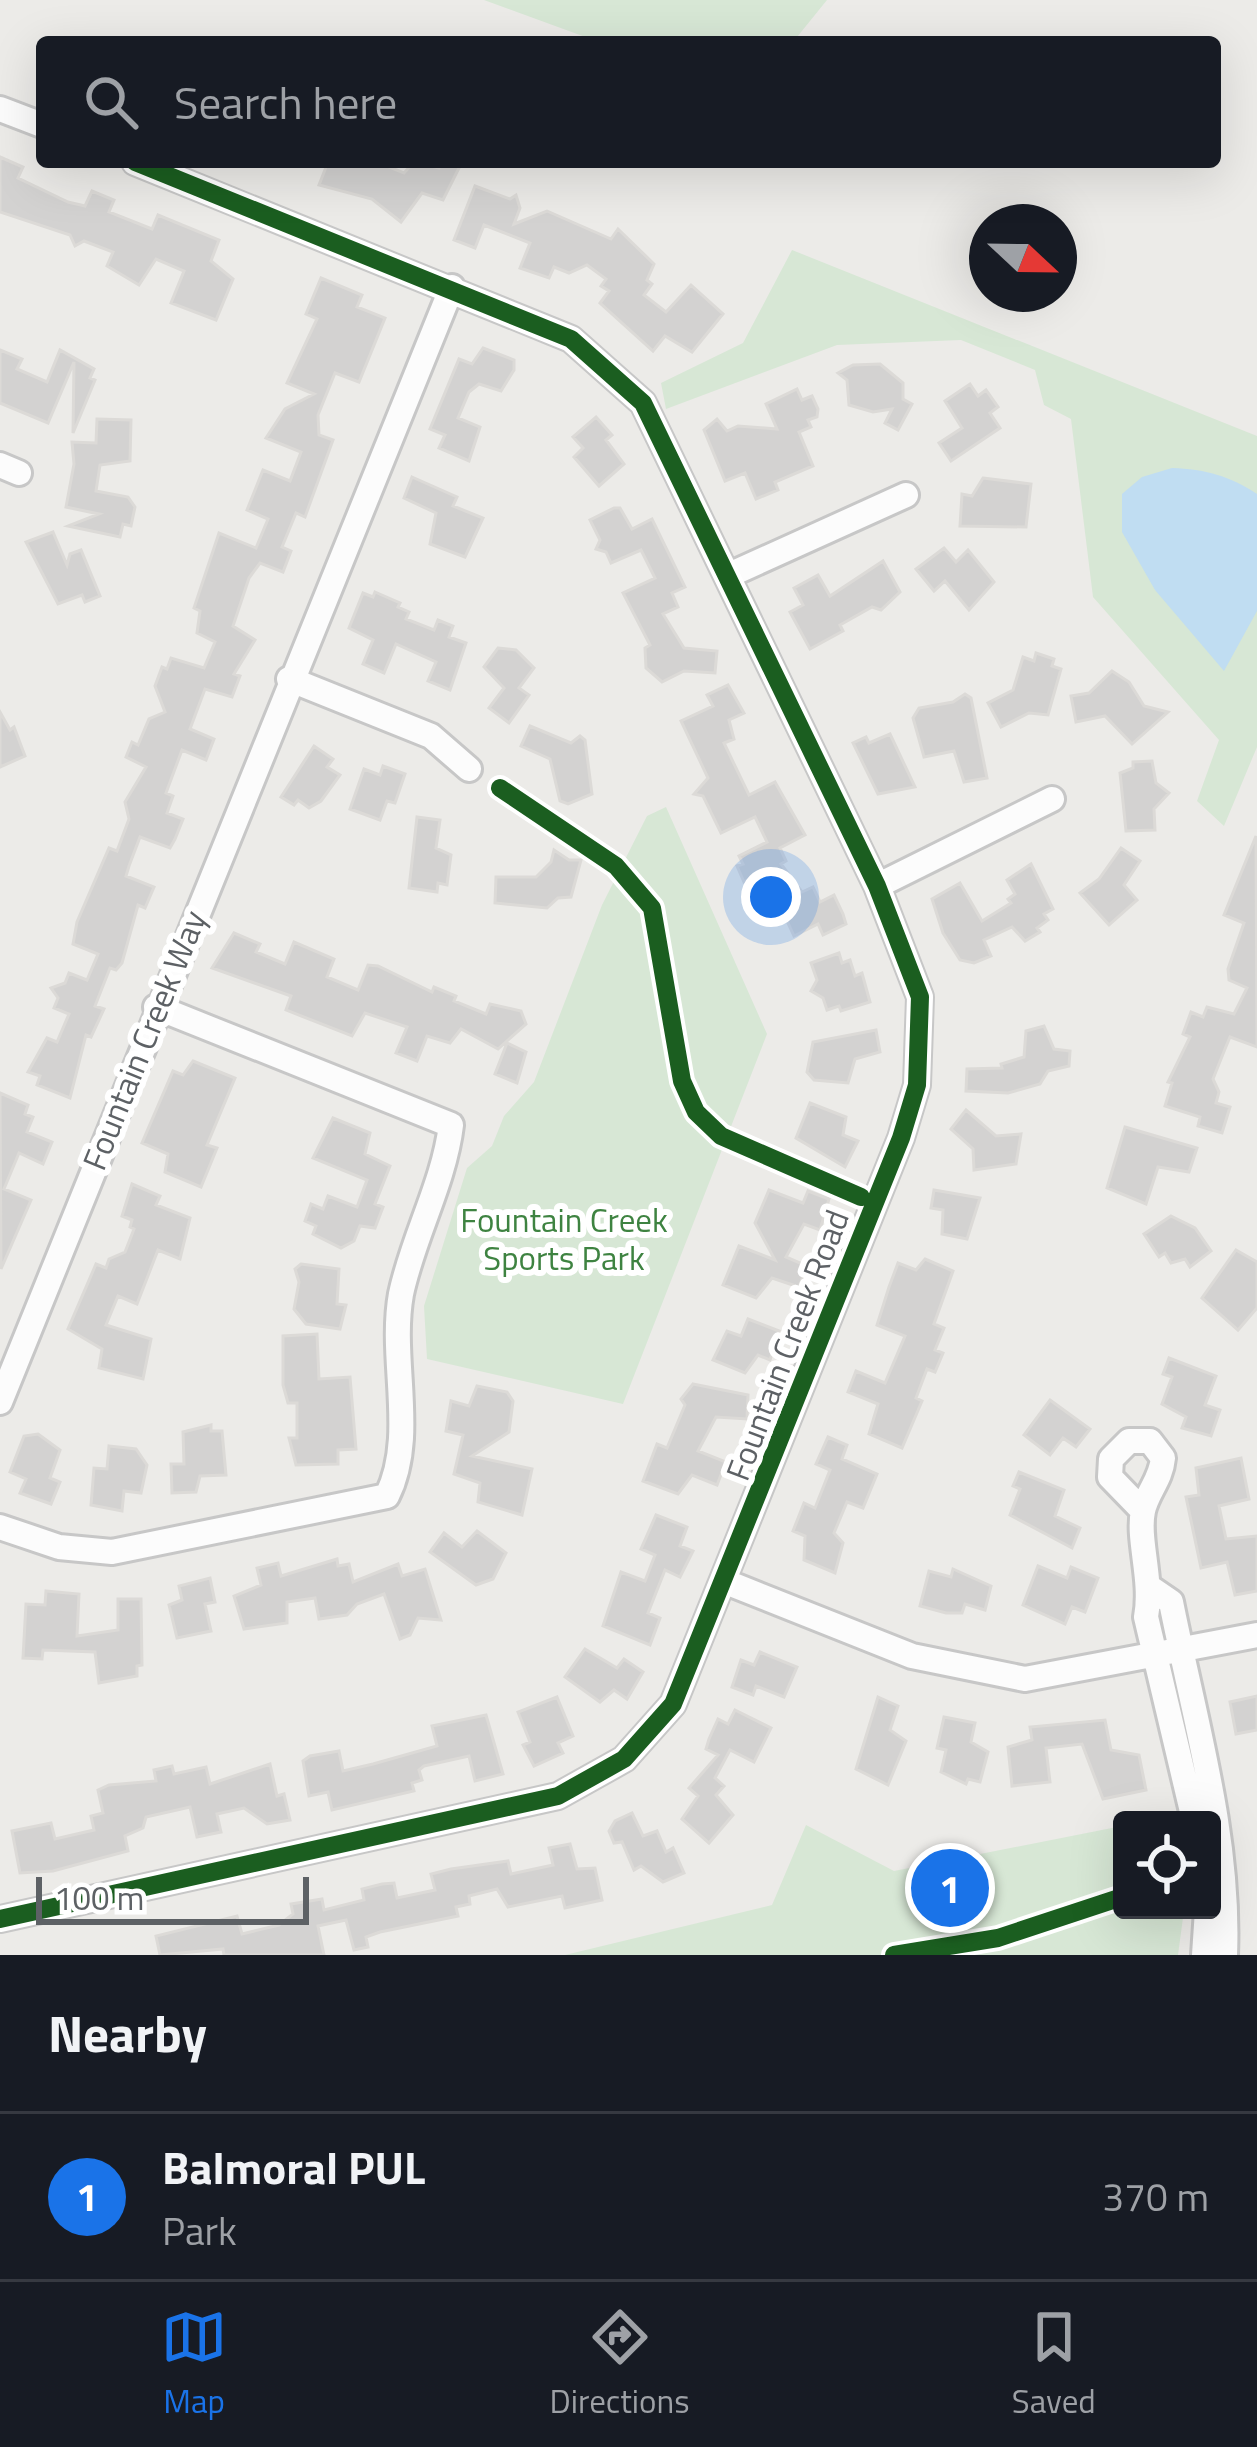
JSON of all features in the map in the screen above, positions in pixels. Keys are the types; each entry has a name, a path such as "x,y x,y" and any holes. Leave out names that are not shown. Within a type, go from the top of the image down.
{"street":[{"path":"0,109 36,123"},
{"name":"Fountain Creek Road","path":"0,1919 558,1796 624,1759 673,1704 726,1582 901,1138 917,1085 920,997 877,886 643,404 571,339 150,168"},
{"name":"Fountain Creek Way","path":"0,1402 156,1007 452,287"},
{"path":"728,576 906,495"},
{"path":"289,679 430,736 469,770"},
{"path":"877,886 1052,799"},
{"path":"0,1527 59,1547 145,1549 387,1496 400,1469 396,1337 402,1292 451,1125 156,1007"},
{"path":"1143,1511 1151,1589 1146,1617 1192,1811"},
{"path":"726,1582 912,1656 1025,1679 1257,1635"},
{"path":"1151,1589 1171,1602 1226,1880 1225,1955"},
{"path":"1204,1955 1206,1919"}],"green space":[{"path":"484,0 827,0 798,36 583,36"},
{"path":"792,250 1257,436 1257,747 1224,826 1197,801 1219,740 1093,597 1071,419 1044,405 1035,370 961,340 837,345 666,409 661,383 743,343"},
{"name":"Fountain Creek Sports Park","path":"666,807 767,1034 623,1404 427,1359 424,1306 467,1168 492,1146 504,1116 534,1082 602,905 647,816"},
{"path":"806,1825 894,1871 1113,1828 1113,1919 1183,1919 1178,1955 565,1955 772,1905"}],"water":[{"path":"1172,468 1217,475 1257,494 1257,611 1224,671 1155,590 1122,532 1122,494 1142,477"}],"building":[{"path":"0,157 23,167 18,178 68,202 85,206 92,191 114,200 109,212 152,229 158,215 219,240 211,261 233,279 216,320 171,303 184,271 156,259 139,285 107,266 113,252 84,241 75,246 70,235 0,212"},
{"path":"326,168 392,168 404,173 409,168 459,168 443,200 422,193 401,222 372,199 319,185"},
{"path":"475,186 510,199 516,195 520,208 514,224 547,211 611,239 618,229 654,264 647,280 652,284 644,295 666,312 691,285 723,314 692,352 665,336 653,351 600,303 609,291 601,286 606,279 587,265 569,273 554,267 549,278 520,268 530,243 484,225 475,248 454,240"},
{"path":"321,278 362,295 357,307 385,318 359,382 335,373 318,415 319,435 333,440 305,517 296,513 282,547 291,551 283,572 260,563 249,578 233,626 255,640 234,674 240,676 232,697 205,689 190,729 214,739 206,760 182,750 166,793 173,796 167,813 183,819 175,839 170,848 140,837 126,876 154,887 145,908 138,905 122,963 116,970 110,968 95,1006 104,1009 91,1037 86,1035 70,1098 37,1085 40,1076 28,1072 47,1038 57,1042 69,1014 54,1008 58,998 51,988 65,983 69,973 87,980 98,954 73,944 77,922 109,848 117,851 129,819 125,802 146,767 126,757 132,742 138,745 149,719 165,712 155,686 162,667 167,669 171,658 204,668 215,642 197,633 200,611 194,608 219,533 256,548 268,519 247,510 263,470 290,481 301,452 266,438 285,409 314,394 287,383 317,319 306,314"},
{"path":"483,348 514,360 514,370 501,391 479,384 469,392 458,418 480,427 469,461 439,448 445,435 430,429 459,359 472,364"},
{"path":"0,350 22,359 17,369 47,382 60,350 94,369 90,378 95,380 73,433 74,362 48,423 0,403"},
{"path":"880,364 903,383 903,399 912,404 898,430 885,423 892,409 873,412 849,405 847,380 838,373 853,365"},
{"path":"970,384 978,396 986,390 998,407 990,413 1000,428 951,461 939,443 962,428 945,401"},
{"path":"797,389 802,400 812,396 818,409 817,417 808,420 811,427 799,432 813,466 775,482 778,490 756,499 745,473 725,481 704,430 717,419 727,431 738,426 777,429 766,404"},
{"path":"596,417 612,435 606,440 624,464 599,486 574,457 583,448 573,437"},
{"path":"97,419 131,420 130,461 100,465 96,491 128,497 135,507 131,526 123,524 120,537 68,526 99,514 66,507 74,464 72,442 96,443"},
{"path":"412,477 457,497 453,506 483,518 465,557 430,544 436,513 404,498"},
{"path":"983,478 1031,484 1026,527 960,526 962,494 972,496"},
{"path":"620,508 632,529 652,519 685,587 672,593 678,607 663,614 684,648 717,651 715,673 684,671 662,682 646,668 645,648 650,645 623,593 655,578 641,550 611,563 606,552 596,549 600,540 590,520"},
{"path":"53,532 67,565 70,554 81,550 100,596 85,602 82,595 58,604 26,542"},
{"path":"944,548 956,562 968,550 994,582 969,610 945,581 934,591 916,569"},
{"path":"883,561 900,592 881,610 872,607 840,625 843,631 810,649 790,612 803,605 794,588 818,575 830,596"},
{"path":"375,592 400,603 398,607 409,612 406,619 434,630 438,620 453,626 449,637 466,643 450,690 428,681 436,662 396,644 384,673 363,664 373,640 349,628 363,593 373,597"},
{"path":"498,648 516,650 534,668 519,688 529,695 509,723 489,708 504,688 484,667"},
{"path":"1036,653 1054,659 1052,666 1061,669 1048,715 1029,713 1001,727 988,703 1013,690 1023,657 1034,661"},
{"path":"1112,671 1129,682 1144,706 1168,712 1132,744 1105,716 1076,722 1071,696 1089,693"},
{"path":"728,685 744,713 729,720 734,739 724,743 749,795 775,782 805,835 780,848 786,861 781,864 802,892 813,887 820,902 834,895 843,914 846,924 823,935 818,924 794,936 769,882 755,889 751,879 744,882 737,866 743,864 739,856 767,842 755,817 721,833 703,796 694,794 708,778 681,721 713,706 707,695"},
{"path":"965,694 971,698 987,778 964,782 954,751 924,757 913,718 919,708 953,702"},
{"path":"0,712 10,730 14,727 25,756 0,767"},
{"path":"530,726 571,743 580,736 585,740 592,794 568,804 560,801 550,759 521,746"},
{"path":"890,734 915,787 878,794 853,743 866,737 869,743"},
{"path":"314,746 333,759 327,767 340,775 321,801 309,808 298,800 294,805 281,797"},
{"path":"1152,761 1156,783 1169,793 1154,809 1155,830 1126,831 1120,773 1133,768 1133,762"},
{"path":"383,766 405,774 395,803 387,801 380,820 350,809 364,769 380,775"},
{"path":"417,817 440,820 436,848 451,855 447,885 438,883 437,892 409,888"},
{"path":"1256,836 1257,1047 1230,1037 1225,1049 1213,1079 1219,1092 1216,1103 1230,1107 1222,1133 1198,1126 1200,1117 1165,1106 1172,1083 1168,1082 1190,1037 1183,1034 1191,1012 1203,1017 1207,1007 1234,1014 1247,988 1229,980 1228,969 1244,923 1224,915"},
{"path":"1121,848 1140,861 1124,885 1137,900 1109,925 1080,893 1099,879"},
{"path":"554,850 569,860 581,860 571,897 558,898 547,908 495,903 496,877 536,877 551,862"},
{"path":"1031,864 1053,909 1044,914 1048,920 1037,928 1040,932 1025,941 1012,927 984,940 991,956 974,963 960,960 943,933 932,899 960,883 982,921 1011,903 1008,899 1015,894 1007,880"},
{"path":"234,933 260,944 256,952 285,964 294,942 334,959 327,977 358,990 368,965 378,966 432,992 434,987 456,996 454,1001 486,1014 490,1004 521,1011 526,1024 498,1049 461,1029 450,1043 427,1036 417,1061 396,1053 407,1027 365,1013 352,1036 286,1010 291,996 212,968"},
{"path":"839,953 842,963 850,960 855,976 862,973 870,1002 827,1010 823,998 811,991 817,980 811,963"},
{"path":"1044,1026 1054,1049 1070,1051 1069,1066 1048,1071 1040,1084 1008,1093 966,1091 967,1069 1002,1068 1001,1064 1024,1057 1026,1031"},
{"path":"876,1030 880,1052 855,1059 848,1083 814,1080 807,1072 813,1042"},
{"path":"507,1043 526,1052 517,1083 495,1074"},
{"path":"193,1061 235,1078 207,1145 217,1148 201,1187 165,1172 168,1154 142,1143 173,1071 183,1075"},
{"path":"0,1093 28,1105 25,1114 33,1117 27,1132 52,1142 43,1164 19,1153 4,1189 31,1200 1,1269"},
{"path":"810,1103 846,1117 843,1135 858,1141 845,1167 796,1138"},
{"path":"966,1110 996,1136 1021,1134 1016,1164 974,1170 973,1149 951,1129"},
{"path":"333,1118 370,1133 365,1154 390,1166 375,1204 383,1207 375,1228 360,1226 354,1241 341,1248 313,1234 316,1226 305,1221 311,1204 323,1209 328,1196 357,1207 367,1180 313,1158"},
{"path":"1125,1127 1197,1148 1189,1172 1158,1167 1146,1204 1107,1188"},
{"path":"132,1184 160,1196 156,1205 190,1218 180,1259 158,1250 137,1304 118,1296 106,1325 151,1339 143,1379 99,1368 102,1349 68,1329 96,1264 106,1268 109,1259 125,1252 134,1229 132,1220 122,1216"},
{"path":"769,1190 803,1203 808,1191 829,1199 820,1230 804,1224 786,1257 807,1266 799,1287 772,1278 756,1298 723,1285 739,1246 775,1260 755,1223"},
{"path":"934,1190 980,1198 967,1239 942,1234 943,1210 931,1208"},
{"path":"1171,1216 1195,1228 1211,1251 1190,1267 1185,1259 1171,1263 1165,1253 1159,1257 1144,1234"},
{"path":"1236,1250 1257,1262 1257,1308 1238,1330 1202,1298"},
{"path":"925,1259 953,1271 934,1324 944,1328 935,1350 943,1353 935,1372 927,1369 916,1398 922,1401 902,1448 869,1434 878,1404 848,1392 856,1371 885,1383 905,1336 877,1325 889,1287 898,1263 916,1270"},
{"path":"301,1264 339,1269 337,1304 346,1305 340,1329 306,1324 294,1309 299,1282 295,1269"},
{"path":"748,1319 779,1331 770,1360 758,1355 745,1373 713,1360 727,1331 741,1336"},
{"path":"317,1334 319,1379 350,1377 356,1449 338,1450 338,1464 296,1465 289,1438 297,1438 297,1403 288,1403 283,1385 283,1336"},
{"path":"1169,1358 1216,1376 1205,1405 1220,1410 1211,1436 1182,1428 1186,1417 1162,1404 1172,1377 1163,1374"},
{"path":"693,1384 748,1395 747,1419 716,1417 698,1451 726,1462 717,1485 692,1475 678,1494 643,1481 657,1444 667,1448 685,1405 681,1399"},
{"path":"477,1386 507,1392 513,1401 509,1432 472,1456 532,1469 522,1515 478,1502 480,1483 454,1474 463,1435 446,1431 451,1401 469,1406"},
{"path":"1050,1400 1090,1429 1076,1447 1063,1438 1050,1455 1024,1435"},
{"path":"211,1425 211,1431 222,1431 226,1475 200,1476 196,1492 172,1493 171,1464 184,1464 183,1432"},
{"path":"38,1434 60,1450 50,1478 60,1482 51,1504 20,1493 26,1479 10,1472 24,1436"},
{"path":"828,1437 847,1445 842,1459 877,1474 863,1508 847,1502 834,1533 843,1543 835,1573 804,1560 805,1536 793,1531 804,1503 815,1508 830,1470 816,1464"},
{"path":"109,1446 136,1449 147,1465 141,1493 124,1491 122,1511 91,1505 94,1468 107,1469"},
{"path":"1241,1458 1249,1499 1219,1506 1226,1539 1257,1536 1257,1591 1235,1595 1227,1562 1201,1568 1186,1497 1199,1495 1196,1468"},
{"path":"1019,1472 1064,1490 1055,1516 1080,1528 1072,1548 1010,1515 1020,1489 1013,1486"},
{"path":"656,1515 687,1527 680,1546 693,1551 680,1577 665,1570 648,1613 660,1618 650,1645 603,1626 621,1572 645,1581 655,1555 641,1549"},
{"path":"477,1531 506,1553 493,1579 476,1585 430,1552 444,1533 462,1547"},
{"path":"337,1559 338,1566 349,1564 353,1582 398,1564 402,1576 425,1569 441,1620 418,1618 410,1635 400,1639 384,1594 357,1604 347,1615 319,1619 315,1598 287,1602 287,1623 244,1629 234,1596 261,1585 257,1568 278,1563 281,1576"},
{"path":"1038,1566 1067,1578 1071,1567 1098,1578 1085,1612 1072,1607 1065,1624 1023,1605"},
{"path":"953,1569 991,1586 985,1610 965,1604 962,1613 946,1613 920,1606 929,1571 951,1577"},
{"path":"210,1578 215,1602 205,1604 211,1631 177,1638 169,1605 182,1600 179,1586"},
{"path":"46,1591 79,1594 77,1636 118,1630 118,1599 141,1599 142,1665 137,1666 137,1676 99,1683 95,1652 43,1650 42,1659 23,1658 26,1604 45,1605"},
{"path":"585,1649 617,1668 624,1659 643,1672 627,1699 614,1690 600,1702 565,1677"},
{"path":"760,1652 797,1667 784,1697 756,1686 753,1695 732,1687 741,1660 754,1665"},
{"path":"1257,1696 1257,1730 1236,1734 1230,1702"},
{"path":"557,1697 573,1736 558,1743 563,1753 534,1766 523,1745 530,1742 518,1712"},
{"path":"878,1697 898,1706 890,1730 906,1741 888,1785 856,1769"},
{"path":"735,1710 771,1728 754,1762 730,1750 715,1778 724,1786 716,1795 733,1815 709,1843 682,1819 698,1796 689,1788 718,1755 706,1749 718,1719 728,1724"},
{"path":"486,1715 503,1774 475,1781 469,1756 424,1766 419,1770 422,1780 412,1783 414,1791 332,1810 328,1792 309,1796 303,1761 310,1756 339,1751 343,1771 437,1746 432,1726"},
{"path":"944,1717 975,1723 971,1742 988,1752 980,1782 968,1779 966,1784 941,1772 946,1750 937,1748"},
{"path":"1105,1720 1111,1750 1139,1755 1146,1790 1103,1799 1082,1744 1046,1748 1050,1782 1012,1786 1008,1747 1032,1740 1030,1727"},
{"path":"270,1764 277,1796 284,1794 290,1820 267,1824 244,1808 217,1814 221,1832 197,1837 190,1807 146,1817 143,1828 125,1836 128,1851 53,1871 20,1873 12,1831 51,1823 55,1839 94,1830 91,1816 103,1813 98,1790 109,1785 156,1781 154,1770 172,1766 174,1774 206,1767 210,1784"},
{"path":"632,1813 643,1836 657,1831 666,1852 673,1848 684,1873 663,1882 641,1866 634,1870 622,1842 614,1843 609,1831 615,1821"},
{"path":"570,1844 577,1869 595,1868 602,1900 565,1908 562,1896 508,1907 497,1889 469,1896 470,1904 456,1907 458,1916 380,1932 366,1937 368,1947 354,1950 346,1920 318,1926 324,1955 224,1955 223,1949 160,1955 156,1936 237,1916 242,1934 279,1925 293,1914 291,1904 322,1899 324,1910 364,1900 362,1889 382,1884 394,1883 397,1898 435,1890 431,1874 451,1869 508,1861 511,1874 553,1865 549,1848"}],"cycle path":[{"path":"0,1919 558,1796 624,1759 673,1704 901,1138 917,1085 920,997 877,886 643,403 571,339 150,168"},
{"path":"500,788 616,866 652,908 682,1081 696,1112 721,1136 861,1197"},
{"path":"894,1955 998,1938 1113,1900"}],"place":[{"name":"Balmoral PUL","path":"950,1888"}]}
